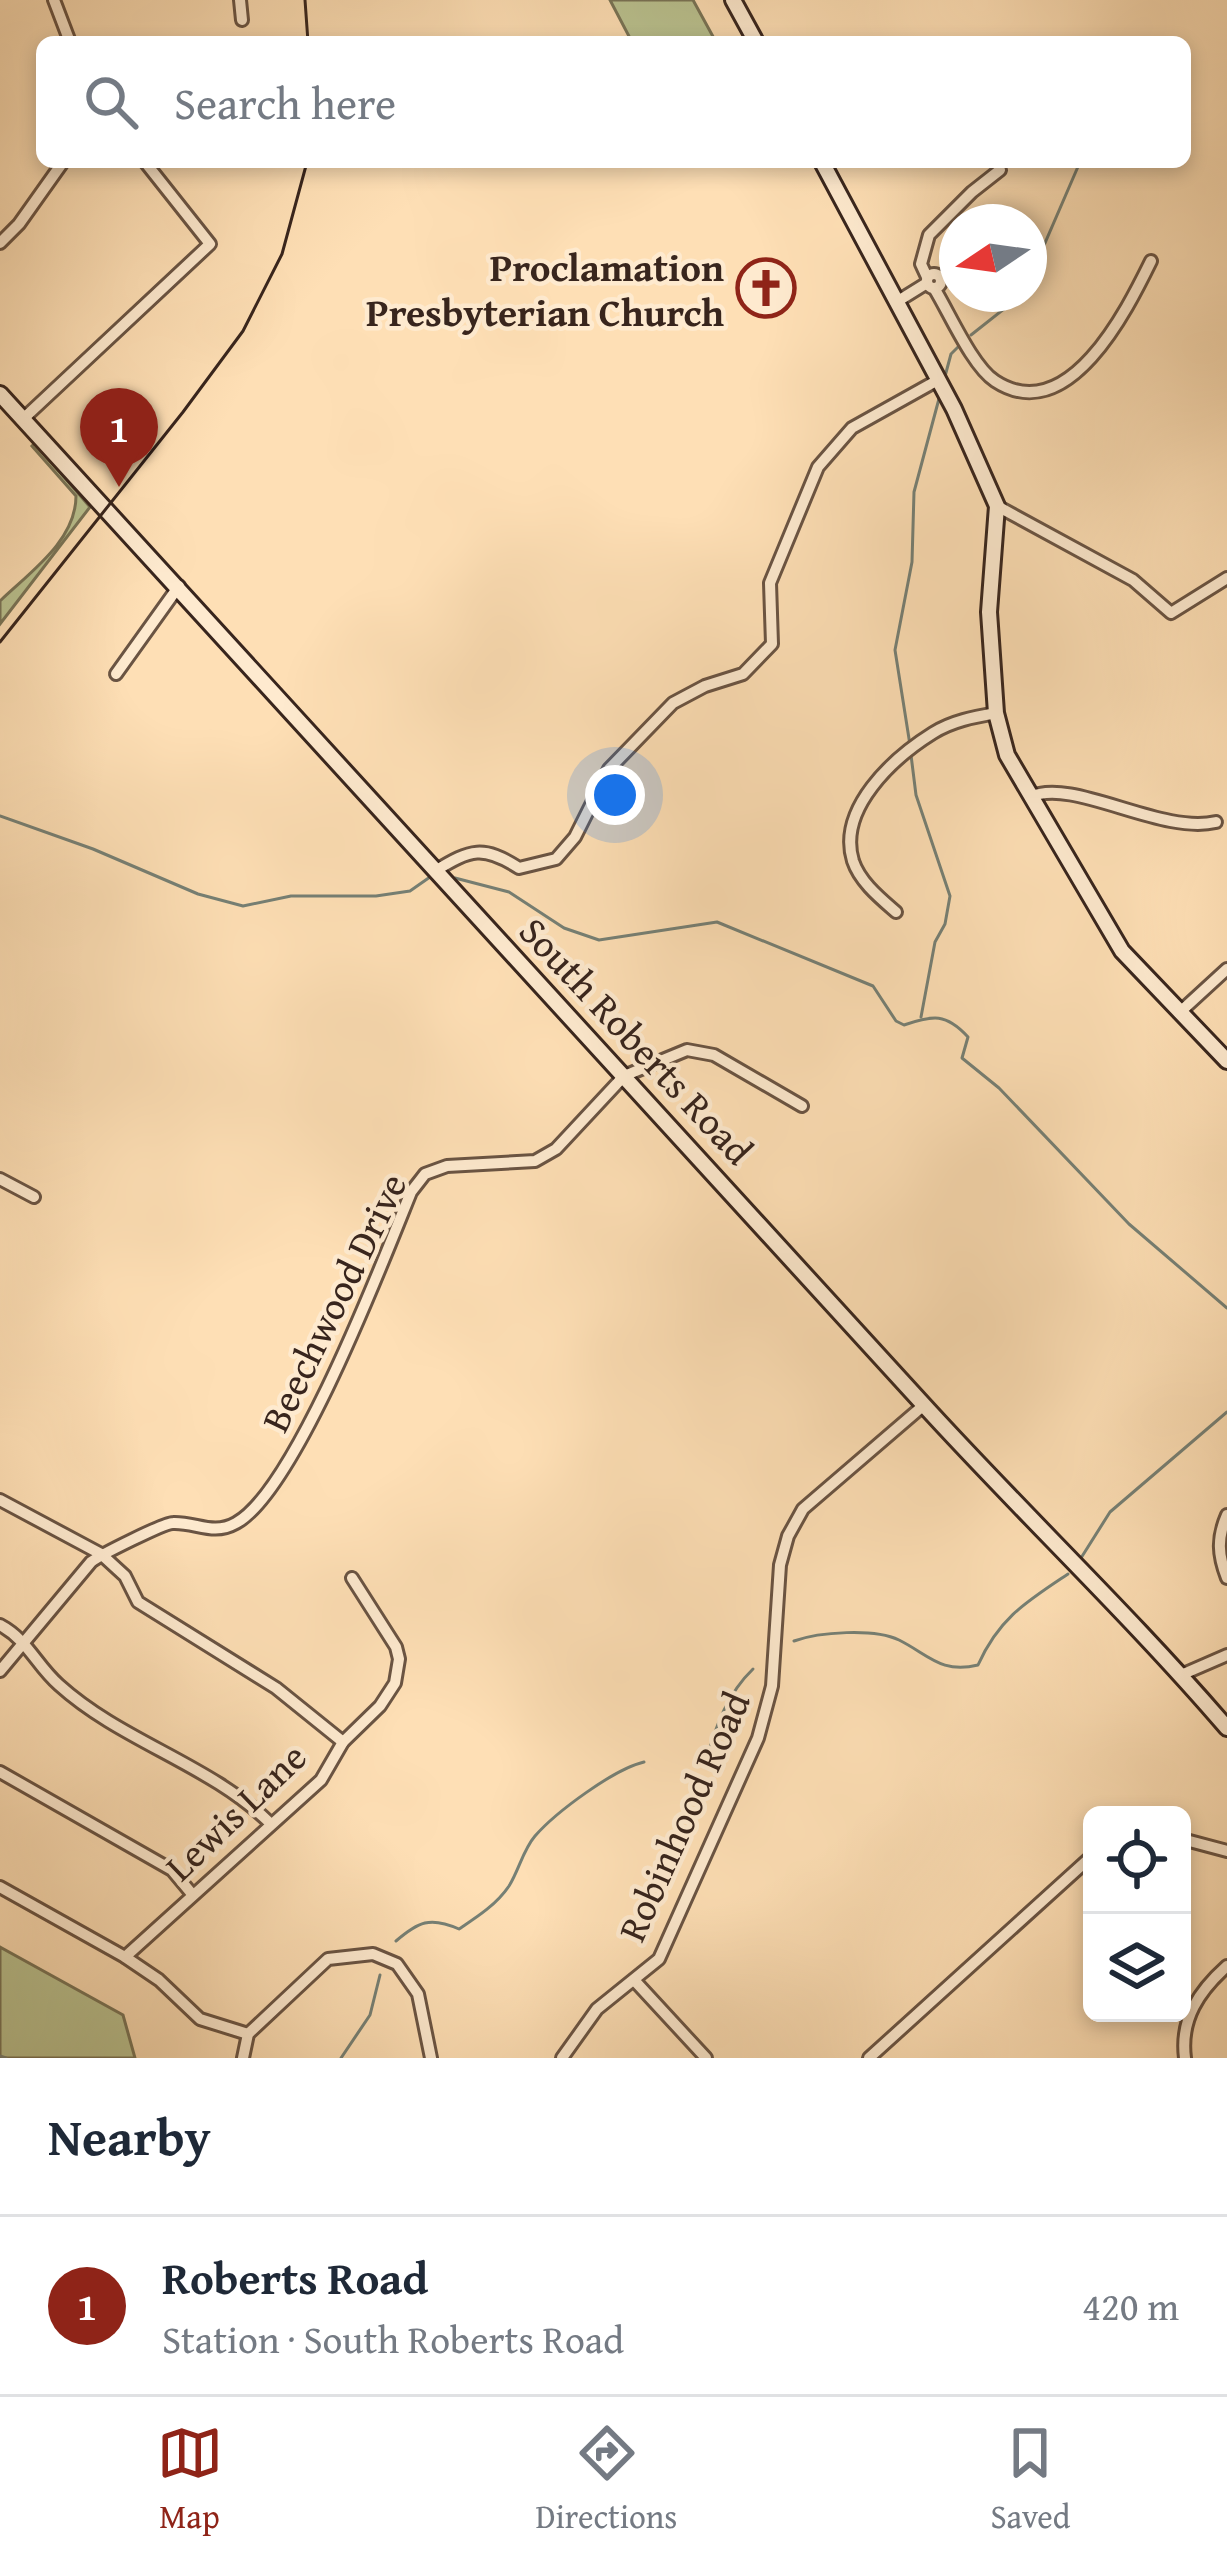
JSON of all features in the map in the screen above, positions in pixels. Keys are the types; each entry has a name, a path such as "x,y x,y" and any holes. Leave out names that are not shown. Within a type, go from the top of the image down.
{"street":[{"path":"54,0 68,36"},
{"path":"240,0 242,20"},
{"path":"733,0 752,36"},
{"path":"0,243 58,168"},
{"path":"23,419 210,244 150,168"},
{"path":"825,168 954,409 997,506 989,613 996,713 1007,755 1122,951 1227,1060"},
{"path":"1000,170 929,235 920,264 980,367 995,382 1036,390 1059,384 1084,366 1120,324 1151,261"},
{"path":"898,301 929,282"},
{"path":"435,871 460,855 488,850 519,868 556,859 575,837 609,769 637,736 673,703 743,674 772,644 770,583 777,559 818,467 829,453 852,428 939,382"},
{"name":"South Roberts Road","path":"0,394 762,1222 924,1405 1227,1728"},
{"path":"997,506 1133,580 1171,613 1227,578"},
{"path":"116,674 179,586"},
{"path":"896,912 854,867 852,821 866,794 934,732 964,718 996,713"},
{"path":"1030,797 1050,791 1164,821 1216,822"},
{"path":"1179,1013 1227,969"},
{"path":"624,1076 687,1050 714,1055 802,1106"},
{"name":"Beechwood Drive","path":"101,1554 128,1546 171,1522 208,1530 226,1528 255,1510 306,1428 411,1192 425,1174 447,1166 536,1161 556,1149 624,1076"},
{"path":"0,1180 34,1197"},
{"name":"Robinhood Road","path":"562,2058 597,2009 659,1959 758,1738 772,1686 780,1564 788,1536 803,1509 924,1405"},
{"path":"0,1500 101,1554 124,1576 138,1602 304,1706 343,1742"},
{"path":"1227,1515 1219,1533 1220,1561 1227,1578"},
{"path":"0,1671 101,1554"},
{"name":"Lewis Lane","path":"125,1957 321,1780 343,1742 380,1706 395,1683 399,1659 352,1578"},
{"path":"0,1625 26,1642 58,1684 244,1797 271,1825"},
{"path":"1181,1675 1227,1654"},
{"path":"0,1772 172,1870 192,1894"},
{"path":"1191,1841 1227,1851"},
{"path":"869,2058 1083,1864"},
{"path":"0,1887 125,1957 159,1980 200,2019 248,2034"},
{"path":"243,2058 248,2034 328,1959 373,1954 397,1964 418,1994 431,2058"},
{"path":"1185,2058 1185,2030 1194,2001 1227,1966"},
{"path":"634,1980 706,2058"}],"green space":[{"path":"610,0 693,0 713,36 629,36"},
{"path":"35,443 90,507 0,624 0,601 60,542 74,512 76,496 32,446"},
{"path":"0,1947 123,2015 135,2058 0,2058"}],"waterway":[{"path":"1047,238 1077,168"},
{"path":"971,335 1000,312"},
{"path":"944,380 951,354 959,346"},
{"path":"910,745 895,650 912,562 914,492 940,395"},
{"path":"911,755 916,795 950,896 945,924 935,942 921,1017"},
{"path":"0,816 198,894 243,906 291,896 410,891 430,877"},
{"path":"455,878 509,892 564,928 599,940 717,922 873,986 896,1021 904,1025 931,1018 946,1020 968,1037 962,1058 999,1088 1129,1224 1227,1308"},
{"path":"1081,1558 1110,1512 1227,1412"},
{"path":"794,1641 832,1634 876,1634 899,1640 945,1665 978,1665 1005,1623 1068,1574"},
{"path":"694,1764 707,1758 724,1710 753,1669"},
{"path":"396,1941 425,1923 459,1929 479,1915 509,1886 527,1847 544,1826 602,1782 644,1762"},
{"path":"341,2058 370,2015 380,1975"},
{"path":"0,2056 6,2058"}],"tram line":[{"path":"305,0 308,36"},
{"path":"0,642 243,331 282,254 305,168"}],"place":[{"name":"Proclamation Presbyterian Church","path":"766,288"},
{"name":"Roberts Road","path":"119,487"}]}
